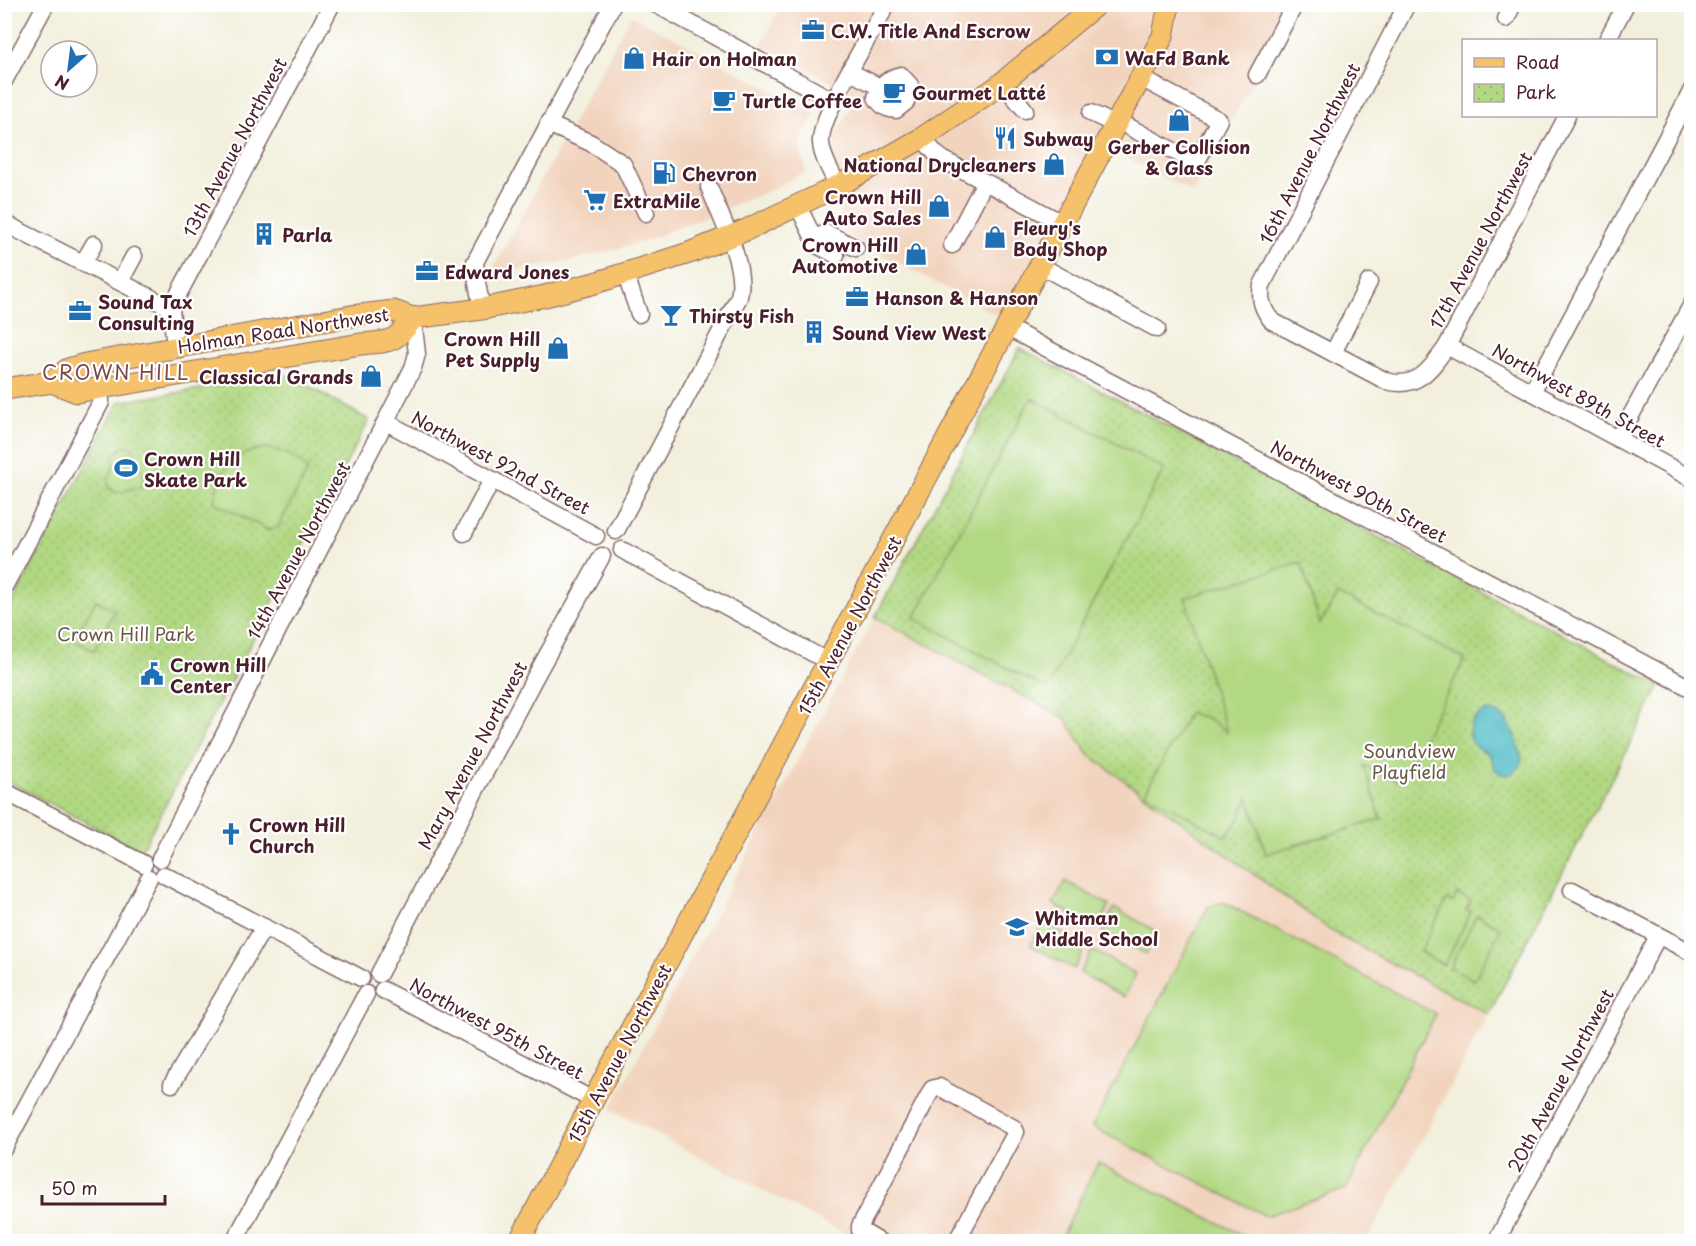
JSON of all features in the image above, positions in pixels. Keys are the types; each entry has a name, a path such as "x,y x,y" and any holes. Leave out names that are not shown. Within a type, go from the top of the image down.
{"main road":[{"name":"Holman Road Northwest","path":"4,389 52,382 75,366 351,316 394,311 412,318 482,309 545,296 689,253 798,206 922,138 1002,82 1096,4"},
{"name":"15th Avenue Northwest","path":"519,1242 1141,78 1163,36 1169,4"},
{"path":"1163,36 1179,4"},
{"name":"Holman Road Northwest","path":"52,382 76,392 361,344 391,341 399,337 412,318"}],"street":[{"path":"4,81 46,4"},
{"name":"13th Avenue Northwest","path":"171,308 332,4"},
{"path":"482,309 475,261 614,4"},
{"path":"655,4 834,101"},
{"path":"838,186 821,145 823,129 834,101 887,4"},
{"path":"1257,75 1296,4"},
{"name":"16th Avenue Northwest","path":"1333,353 1272,321 1264,312 1261,302 1262,285 1407,4"},
{"path":"1608,39 1626,4"},
{"path":"850,72 880,87"},
{"path":"1091,112 1197,163 1219,120 1141,78"},
{"path":"1002,82 1025,110"},
{"path":"1532,392 1692,90"},
{"name":"17th Avenue Northwest","path":"1333,353 1394,383 1410,383 1433,366 1447,346 1566,117"},
{"path":"548,124 591,143 623,164 646,213"},
{"path":"922,138 936,154 1064,224"},
{"path":"952,245 985,182"},
{"path":"616,531 739,297 742,284 740,274 709,187"},
{"path":"798,206 817,245 836,255"},
{"path":"4,223 171,308 175,348"},
{"path":"814,239 826,233 856,248"},
{"path":"83,263 94,244"},
{"path":"120,282 134,256"},
{"path":"1041,266 1157,329"},
{"path":"625,273 639,314"},
{"path":"1333,353 1369,282"},
{"path":"1618,439 1692,304"},
{"name":"14th Avenue Northwest","path":"4,1148 154,869 416,361 412,318"},
{"name":"Northwest 90th Street","path":"1008,328 1692,689"},
{"name":"Northwest 89th Street","path":"1447,346 1692,479"},
{"path":"4,587 101,402 100,388"},
{"name":"Northwest 92nd Street","path":"386,422 596,536"},
{"path":"464,533 492,480"},
{"path":"604,530 616,531 623,539 622,550 613,558 602,556 594,546 596,536 604,530"},
{"path":"622,550 829,662"},
{"name":"Mary Avenue Northwest","path":"381,982 534,679 602,556"},
{"path":"4,790 264,927 364,986 375,996 381,982"},
{"path":"1572,890 1692,953"},
{"path":"172,1084 264,927"},
{"name":"20th Avenue Northwest","path":"1496,1242 1658,936"},
{"name":"Northwest 95th Street","path":"381,982 593,1100"},
{"path":"234,1242 364,986"},
{"path":"880,1242 860,1230 860,1226 932,1089 939,1088 1014,1128 1016,1132 956,1242"}],"shaded area":[{"path":"782,5 1294,5 1193,193 1105,146 1011,323 841,232 834,139 857,96 761,44"},
{"path":"631,15 815,113 799,144 806,171 769,191 642,242 571,261 499,273 495,265"},
{"name":"Whitman Middle School","path":"875,617 1065,718 1089,755 1339,936 1489,1014 1367,1241 858,1241 610,1109"}],"green space":[{"name":"Soundview Playfield","path":"1020,348 1660,686 1489,1014 1339,936 1089,755 1065,718 875,617"},
{"name":"Crown Hill Park","path":"289,375 369,420 141,851 5,780 5,617 119,402"},
{"path":"1031,398 1164,469 1047,689 914,618"},
{"name":"Crown Hill Skate Park","path":"123,446 129,446 135,453 142,471 143,482 142,486 117,493 109,488 108,480 114,466 114,454"},
{"path":"265,448 289,455 308,470 278,527 268,530 214,502 219,480 229,464 244,454"},
{"path":"1301,562 1320,624 1338,594 1465,659 1401,781 1382,775 1364,765 1381,819 1266,854 1248,797 1238,821 1226,837 1145,793 1189,713 1207,718 1227,732 1185,598"},
{"path":"96,600 115,610 94,651 74,640"},
{"path":"1065,881 1109,905 1097,928 1053,904"},
{"path":"1457,894 1471,901 1466,910 1471,912 1444,965 1420,952 1447,900 1453,902"},
{"path":"1223,902 1436,1014 1346,1189 1266,1216 1092,1127 1208,907"},
{"path":"1114,908 1158,932 1146,954 1102,931"},
{"path":"1477,915 1501,928 1474,980 1450,967"},
{"path":"1043,922 1086,946 1074,969 1030,945"},
{"path":"1092,950 1136,974 1124,997 1080,973"},
{"path":"1098,1163 1255,1241 1059,1241"}],"water":[{"path":"1486,711 1501,716 1507,721 1515,735 1522,759 1521,764 1507,775 1499,773 1489,754 1478,748 1470,738 1472,722"}],"place":[{"name":"C.W. Title And Escrow","path":"813,30"},
{"name":"WaFd Bank","path":"1107,57"},
{"name":"Hair on Holman","path":"634,58"},
{"name":"Gourmet Latté","path":"894,92"},
{"name":"Turtle Coffee","path":"724,100"},
{"name":"Gerber Collision & Glass","path":"1179,120"},
{"name":"Subway","path":"1005,138"},
{"name":"National Drycleaners","path":"1054,164"},
{"name":"Chevron","path":"664,173"},
{"name":"ExtraMile","path":"595,200"},
{"name":"Crown Hill Auto Sales","path":"939,206"},
{"name":"Parla","path":"264,234"},
{"name":"Fleury's Body Shop","path":"995,237"},
{"name":"Crown Hill Automotive","path":"916,254"},
{"name":"Edward Jones","path":"427,271"},
{"name":"Hanson & Hanson","path":"857,297"},
{"name":"Sound Tax Consulting","path":"80,311"},
{"name":"Thirsty Fish","path":"671,315"},
{"name":"Sound View West","path":"814,332"},
{"name":"Crown Hill Pet Supply","path":"558,348"},
{"name":"Classical Grands","path":"371,376"},
{"name":"Crown Hill Skate Park","path":"126,468"},
{"name":"Crown Hill Center","path":"152,674"},
{"name":"Crown Hill Church","path":"231,834"},
{"name":"Whitman Middle School","path":"1017,927"}],"district":[{"name":"CROWN HILL","path":"116,372"}]}
